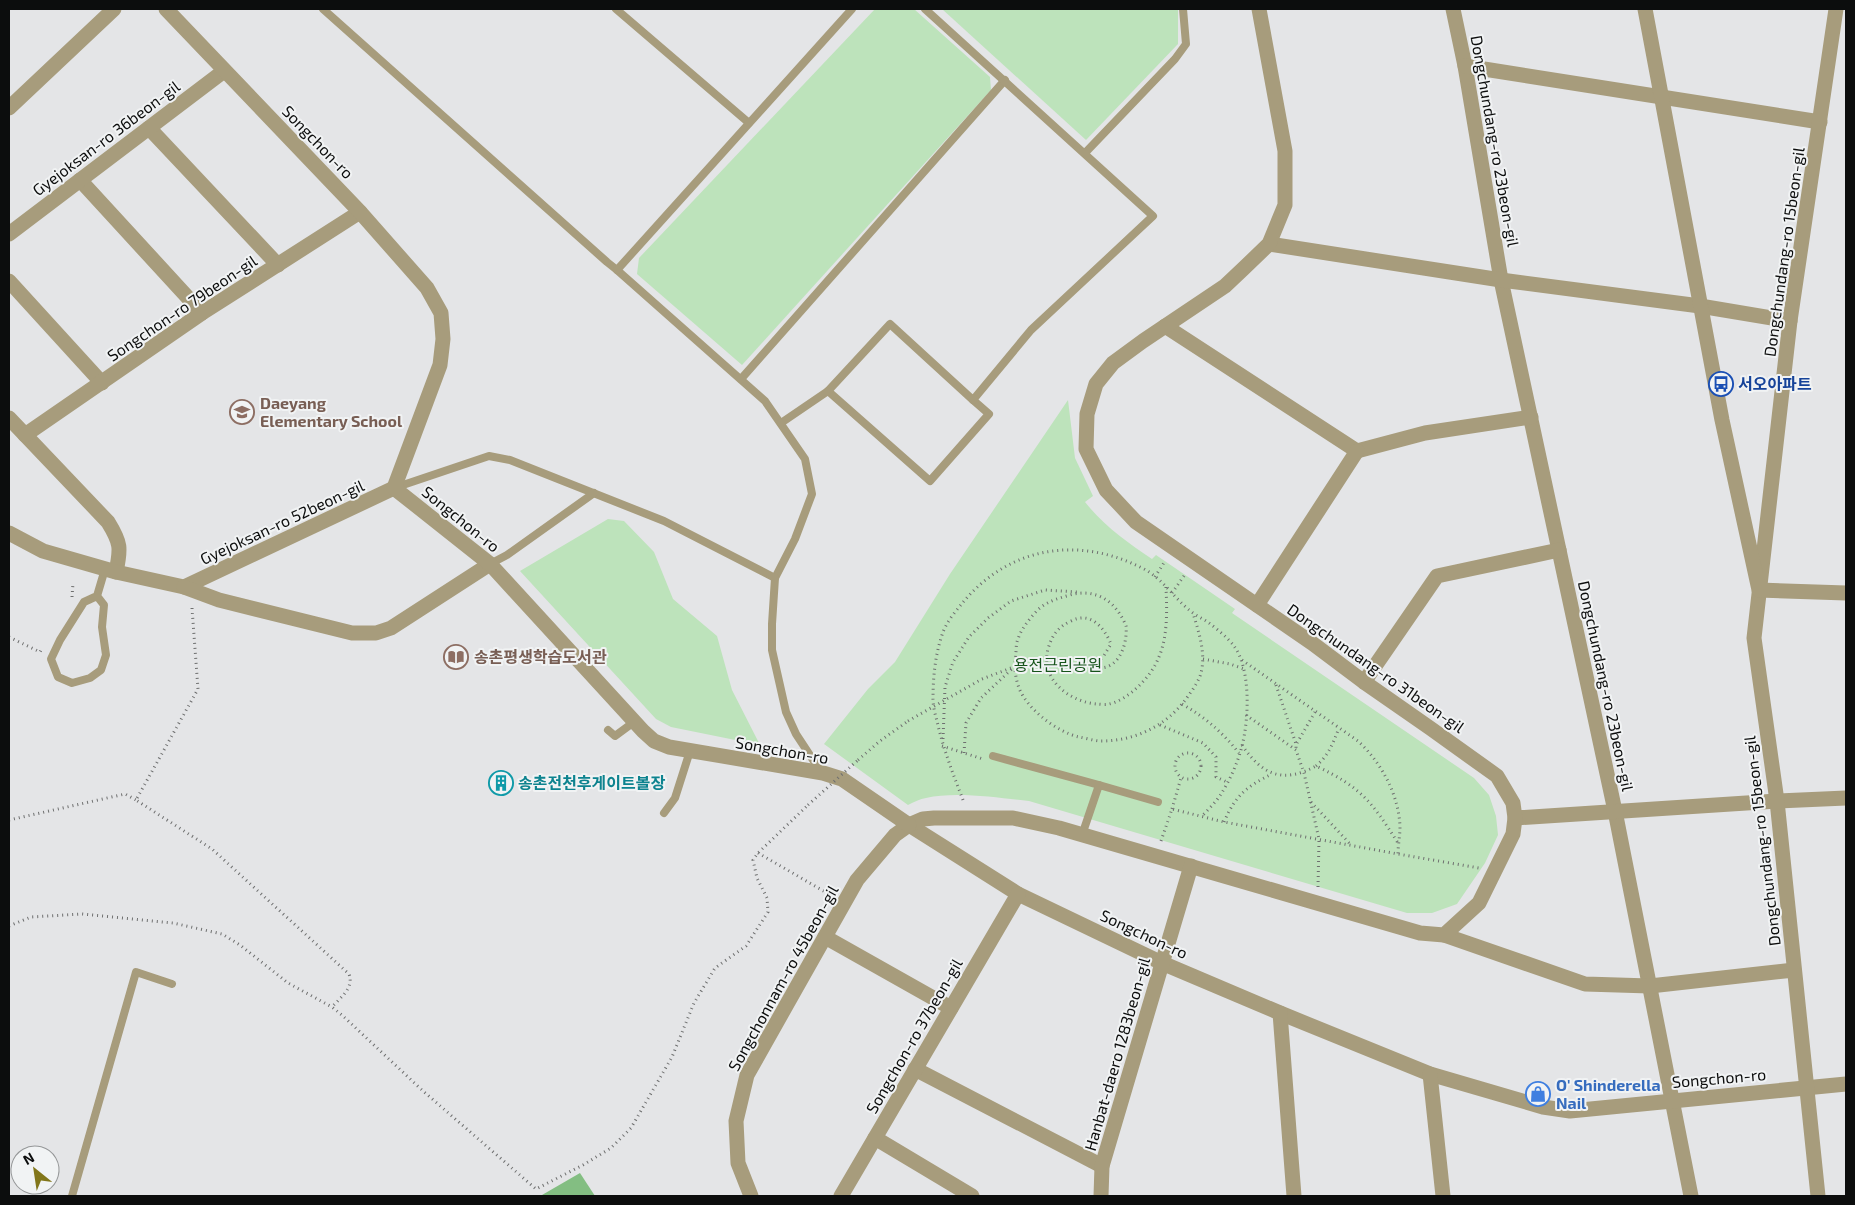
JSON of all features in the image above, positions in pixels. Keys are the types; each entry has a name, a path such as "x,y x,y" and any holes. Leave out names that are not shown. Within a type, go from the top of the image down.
{"street":[{"path":"9,108 114,9"},
{"name":"Songchon-ro","path":"166,9 360,212 427,288 441,313 443,339 440,366 394,488 490,564 634,722 654,741 669,747 822,773 842,779 908,825 1018,894 1162,962 1280,1013 1430,1074 1543,1107 1570,1111 1846,1084"},
{"name":"Dongchundang-ro 31beon-gil","path":"1259,9 1286,151 1284,205 1269,244 1225,286 1114,363 1096,384 1088,414 1086,450 1106,490 1136,522 1312,643 1497,776 1513,803 1515,818 1514,834 1478,903 1444,935"},
{"name":"Dongchundang-ro 23beon-gil","path":"1452,9 1465,66 1501,280 1615,811 1691,1196"},
{"name":"Dongchundang-ro 15beon-gil","path":"1645,9 1722,420 1759,590"},
{"name":"Dongchundang-ro 15beon-gil","path":"1818,1196 1777,801 1754,638 1790,321 1836,9"},
{"path":"1465,66 1820,122"},
{"name":"Gyejoksan-ro 36beon-gil","path":"9,234 224,71"},
{"path":"149,128 278,265"},
{"path":"80,180 202,313"},
{"name":"Songchon-ro 79beon-gil","path":"25,435 202,313 360,212"},
{"path":"1269,244 1501,280 1700,306 1790,321"},
{"path":"9,281 102,383"},
{"path":"1165,326 1357,451"},
{"path":"1257,605 1357,451 1425,433 1531,417"},
{"path":"9,418 108,522 116,535 120,551 110,570"},
{"name":"Gyejoksan-ro 52beon-gil","path":"184,587 394,488"},
{"path":"9,533 42,551 110,570 184,587 219,600 352,634 376,633 391,628 490,564"},
{"path":"1364,682 1437,576 1559,550"},
{"path":"1759,590 1846,593"},
{"path":"1515,818 1846,798"},
{"path":"908,825 923,819 934,818 1013,818 1082,835 1420,933 1444,935 1584,984 1650,986 1794,970"},
{"name":"Songchonnam-ro 45beon-gil","path":"751,1196 738,1163 736,1121 747,1076 857,880 895,835 908,825"},
{"name":"Hanbat-daero 1283beon-gil","path":"1101,1196 1102,1166 1191,866"},
{"name":"Songchon-ro 37beon-gil","path":"841,1196 1018,894"},
{"path":"825,937 951,1008"},
{"path":"1280,1013 1294,1196"},
{"path":"915,1069 1102,1166"},
{"path":"1430,1074 1443,1196"},
{"path":"875,1138 972,1196"}],"lane":[{"path":"323,9 765,401 805,459 812,494 795,540 776,578 772,650 786,712 796,734 822,773"},
{"path":"616,9 749,124"},
{"path":"617,270 852,9"},
{"path":"925,9 1154,216 1031,330 973,400"},
{"path":"1085,153 1175,59 1186,44 1183,9"},
{"path":"741,379 1005,80"},
{"path":"781,423 828,391 890,324 989,414 930,481 828,391"},
{"path":"394,488 489,456 510,460 664,521 776,578"},
{"path":"490,564 507,555 594,493"},
{"path":"97,596 104,605 102,626 106,655 104,662 101,670 90,678 72,683 58,677 51,659 60,640 84,602 97,596 110,570"},
{"path":"608,730 615,736 634,722"},
{"path":"664,813 675,798 690,751"},
{"path":"993,756 1158,802"},
{"path":"1082,835 1099,786"},
{"path":"72,1196 136,972 172,984"}],"path":[{"path":"963,800 942,746 932,701 934,669 942,634 954,614 973,591 997,571 1031,555 1059,549 1079,549 1098,551 1143,568 1193,613 1209,623 1234,646 1240,659 1244,669 1247,693 1242,745 1221,795 1202,817"},
{"path":"1155,577 1167,558"},
{"path":"1172,593 1186,573"},
{"path":"68,603 72,595 73,583"},
{"path":"942,746 945,687 954,662 970,637 988,618 1011,601 1045,590 1080,592 1094,594 1108,600 1116,608 1126,624 1126,641 1120,657 1109,668 1100,669 1092,666 1103,657 1111,644 1106,631 1093,620 1077,618 1062,626 1051,638 1046,655 1049,673 1058,687 1070,697 1086,703 1108,704 1124,697 1137,687 1150,675 1159,658 1164,637 1167,605 1166,587"},
{"path":"1080,592 1051,600 1039,608 1026,624 1017,641 1014,666 1020,689 1035,711 1053,727 1073,735 1100,741 1133,737 1160,725 1182,704 1200,676 1203,659 1200,635 1193,613"},
{"path":"136,800 198,689 192,608"},
{"path":"9,637 40,652 45,644"},
{"path":"1203,659 1230,664 1244,669"},
{"path":"1240,659 1339,728 1368,751 1380,767 1394,796 1400,826 1398,854"},
{"path":"964,753 966,723 981,698 1014,666"},
{"path":"9,926 31,917 82,914 173,923 222,934 240,945 288,984 332,1007 423,1091 536,1189 611,1148 630,1128 672,1057 694,1003 715,968 746,946 768,912 767,898 757,878 753,860 758,853 808,805 880,741 908,721 982,679 1014,666"},
{"path":"1276,684 1296,744 1319,839 1318,890"},
{"path":"1182,704 1217,727 1240,753"},
{"path":"1296,744 1315,712"},
{"path":"1246,714 1296,750"},
{"path":"1160,725 1203,743 1216,757 1216,777 1227,782"},
{"path":"1242,745 1251,758 1272,774 1281,776 1304,773 1325,758 1331,749 1339,728"},
{"path":"942,746 983,759"},
{"path":"1192,753 1201,762 1200,771 1198,775 1190,780 1181,778 1176,771 1175,763 1180,756 1192,753"},
{"path":"1316,766 1347,782 1363,794 1381,816 1398,844"},
{"path":"1224,822 1236,799 1247,788 1272,774"},
{"path":"1161,841 1181,778"},
{"path":"9,820 125,794 136,800 212,849 349,974 351,981 349,987 332,1007"},
{"path":"1311,802 1352,846"},
{"path":"1172,810 1224,822 1485,869"},
{"path":"758,853 827,893"}],"green space":[{"path":"875,9 914,9 990,77 991,90 742,365 637,274 639,258"},
{"path":"942,9 1178,9 1178,44 1086,140"},
{"name":"용전근린공원","path":"1068,400 1075,458 1093,496 1085,502 1100,519 1143,553 1152,559 1156,555 1235,609 1232,613 1474,778 1489,795 1496,816 1498,835 1485,863 1457,904 1432,913 1407,913 1029,801 951,795 924,798 908,805 824,744 868,689 895,662 950,574"},
{"path":"608,519 624,521 654,552 673,599 717,636 732,690 760,745 671,727 656,719 520,571"},
{"path":"580,1173 595,1196 542,1196 542,1195"}],"place":[{"name":"서오아파트","path":"1721,384"},
{"name":"Daeyang Elementary School","path":"242,412"},
{"name":"송촌평생학습도서관","path":"456,657"},
{"name":"송촌전천후게이트볼장","path":"501,783"},
{"name":"O' Shinderella Nail","path":"1538,1094"}]}
